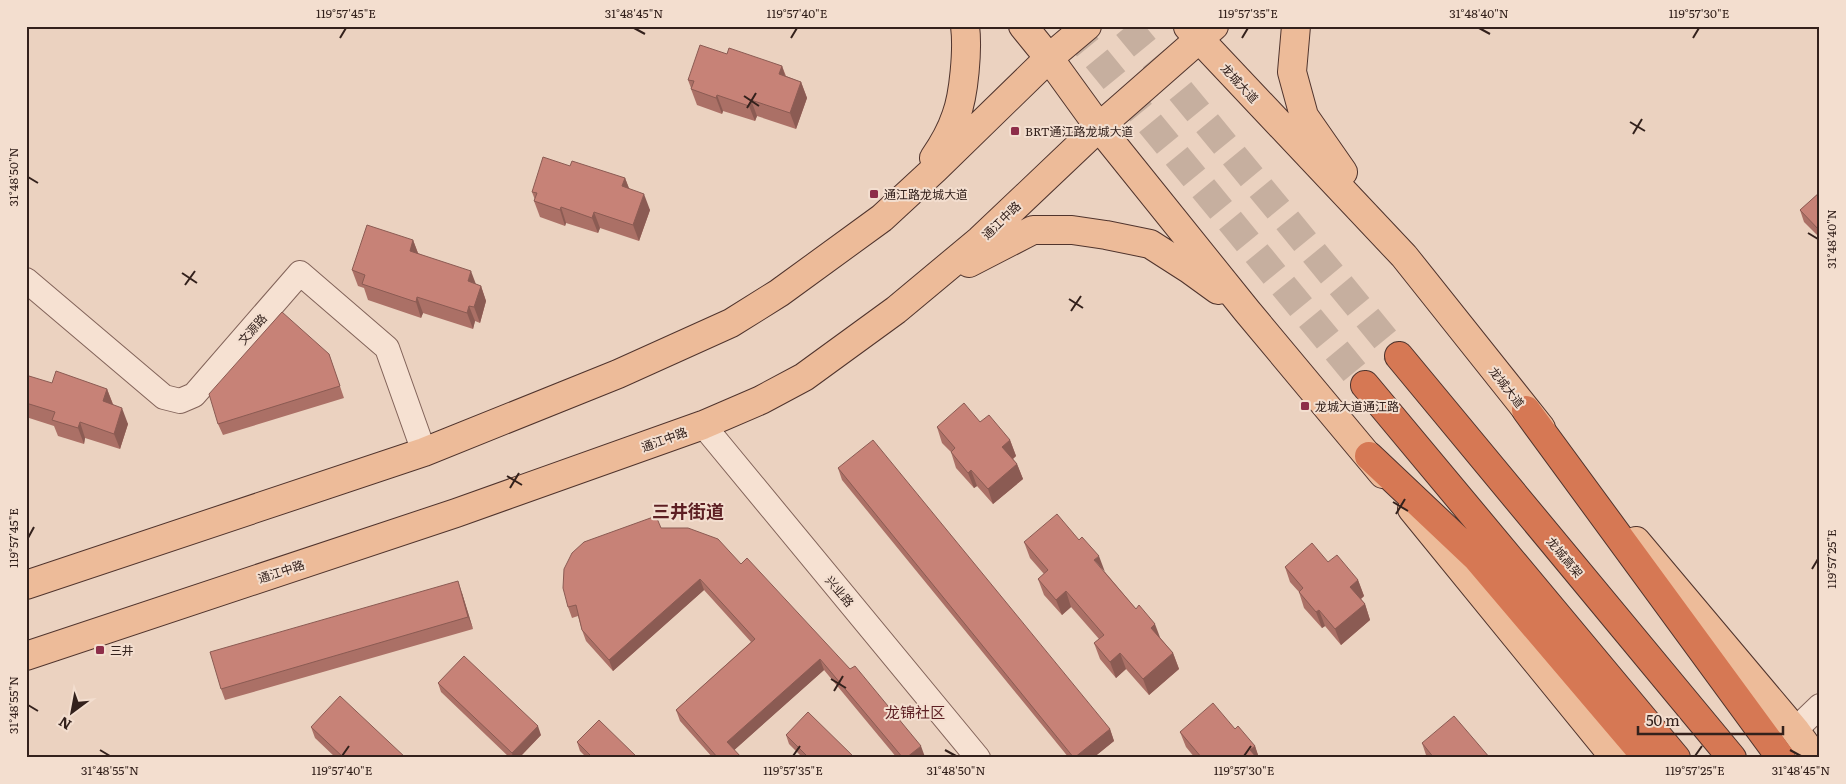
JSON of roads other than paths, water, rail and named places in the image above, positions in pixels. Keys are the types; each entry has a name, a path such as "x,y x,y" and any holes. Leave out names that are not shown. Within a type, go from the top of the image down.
{"highway":[{"name":"龙城高架","path":"1398,356 1732,758"},
{"path":"1365,385 1676,758"},
{"path":"1526,410 1781,758"},
{"path":"1369,456 1476,556 1647,758"}],"main road":[{"path":"910,192 942,146 957,116 964,75 965,26"},
{"path":"1023,26 1049,58 1098,127 1615,758"},
{"path":"26,585 424,452 618,374 731,323 779,293 882,218 1049,58 1087,26"},
{"path":"1296,26 1292,72 1304,116 1404,256"},
{"name":"龙城大道","path":"1201,31 1404,256 1526,410 1795,730 1815,758"},
{"name":"通江中路","path":"26,656 456,513 703,425 761,400 804,377 896,310 980,240 1201,31"},
{"path":"896,310 971,262 1033,230 1072,230 1150,244 1189,269 1247,311"}],"street":[{"name":"文源路","path":"26,280 164,397 180,401 194,395 300,273 387,348 424,452"},
{"name":"兴业路","path":"703,425 978,758"},
{"path":"1795,730 1820,706"}],"tunnel":[{"path":"1070,26 1365,385"},
{"path":"1127,26 1399,356"}],"place":[{"name":"BRT通江路龙城大道","path":"1015,131"},
{"name":"通江路龙城大道","path":"874,194"},
{"name":"龙城大道通江路","path":"1305,406"},
{"name":"三井","path":"100,650"}],"district":[{"name":"三井街道","path":"688,510"},
{"name":"龙锦社区","path":"915,711"}]}
